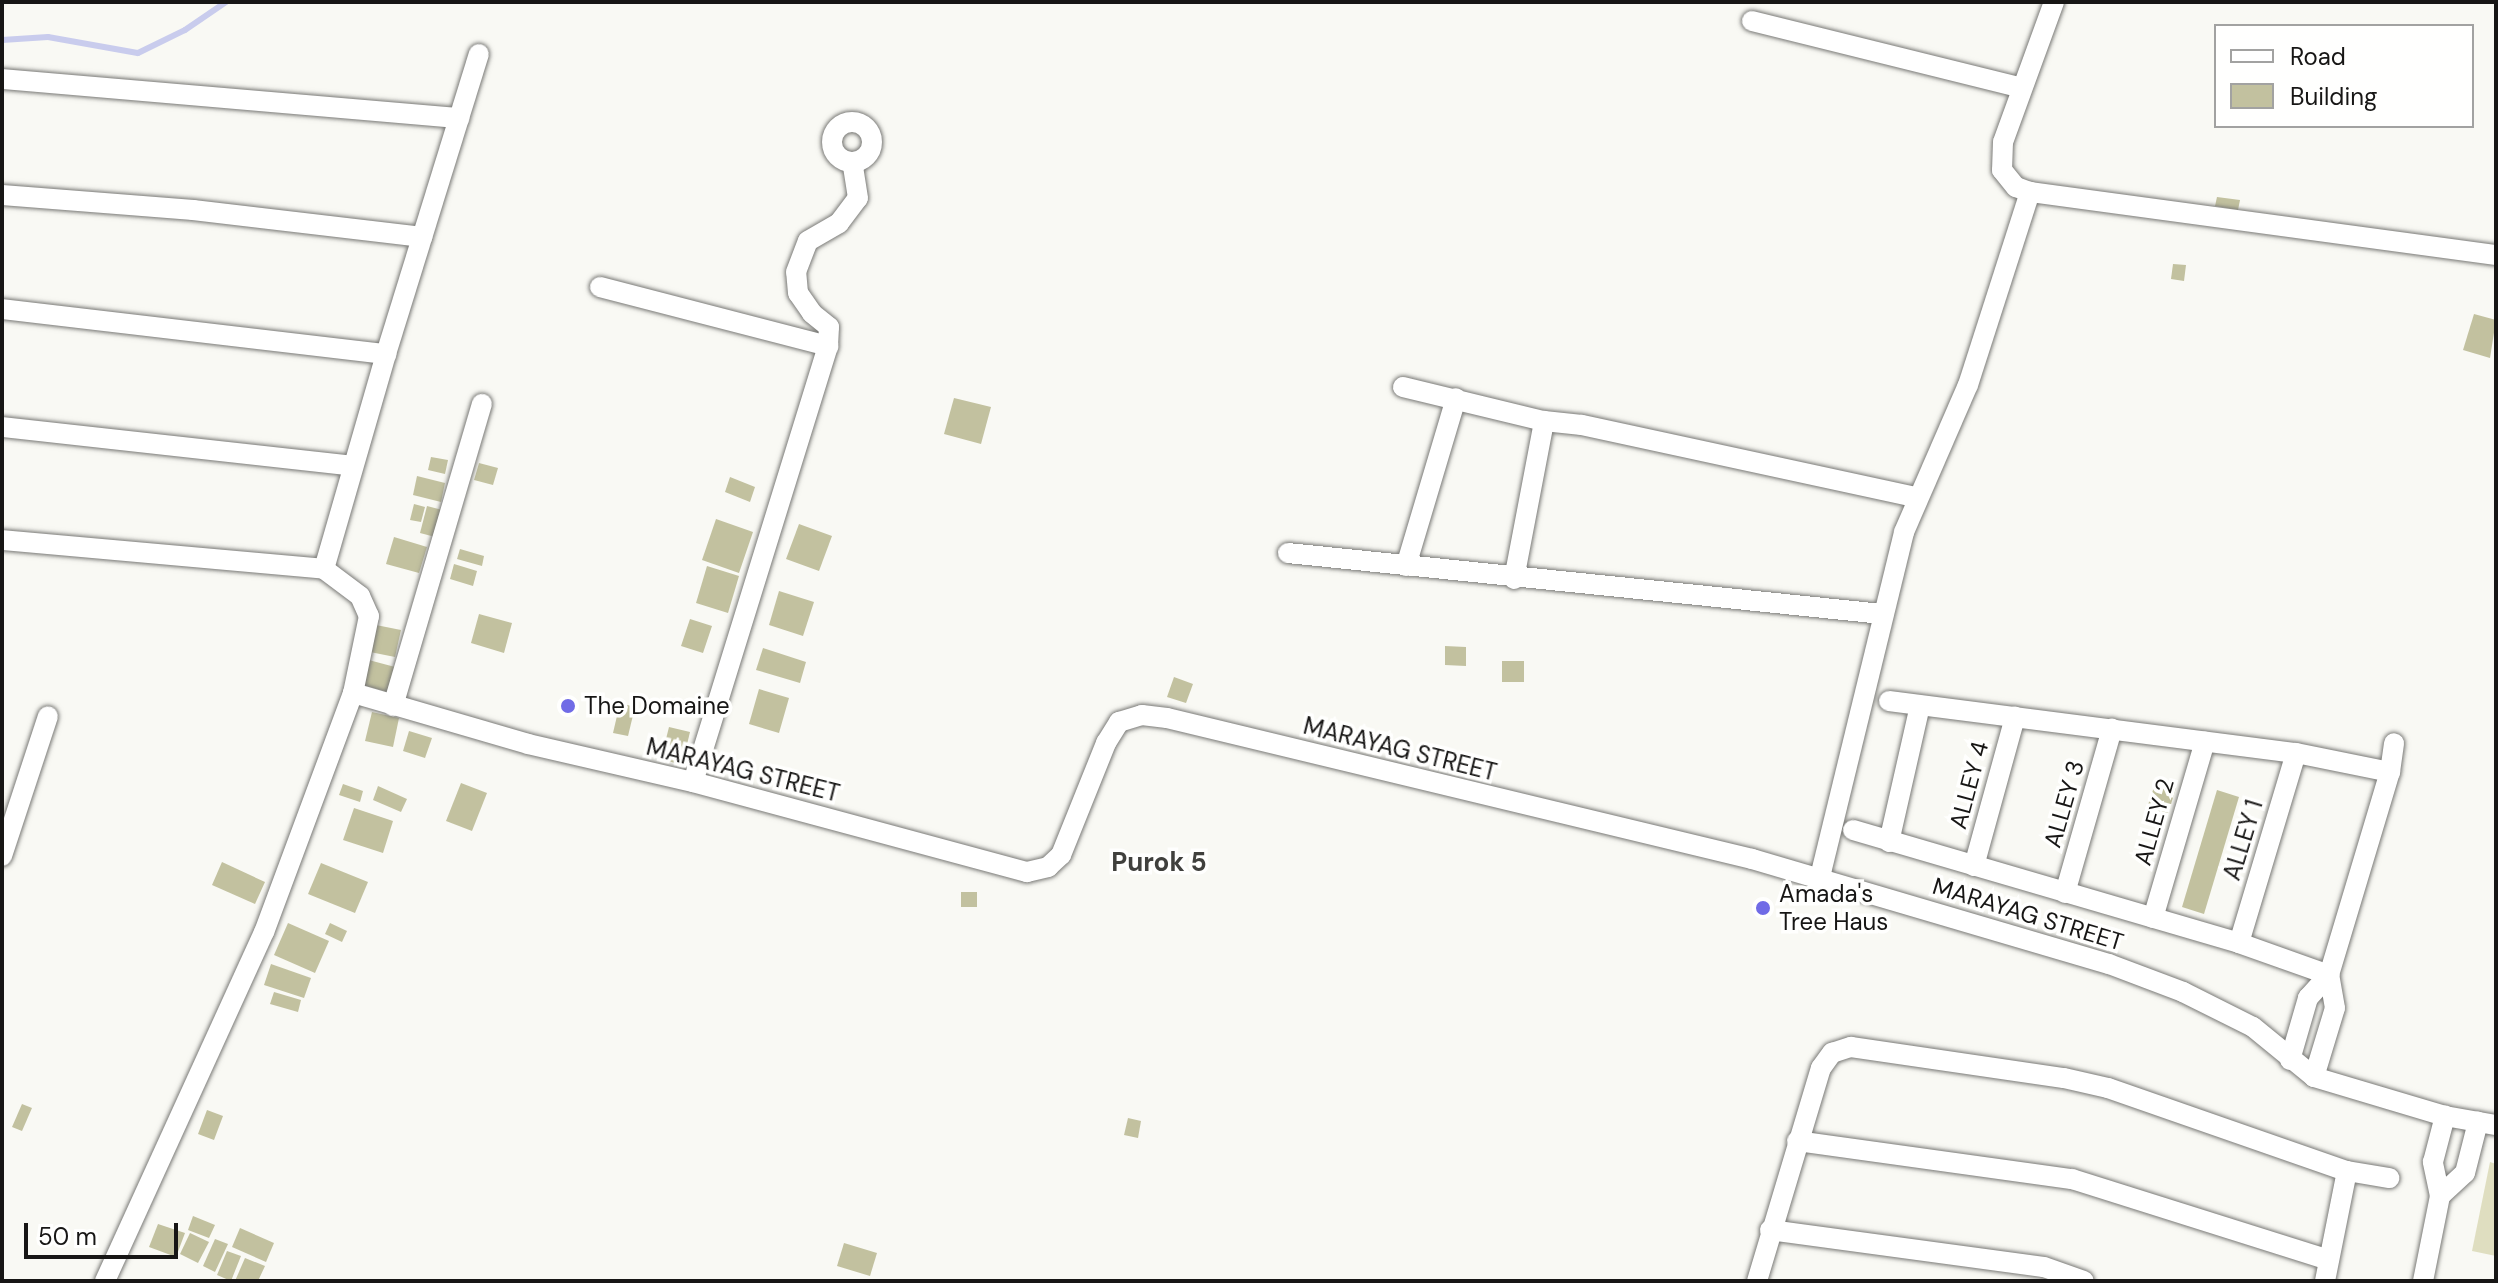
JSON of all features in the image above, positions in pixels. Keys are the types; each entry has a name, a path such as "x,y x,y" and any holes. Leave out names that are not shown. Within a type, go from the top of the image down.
{"street":[{"path":"2054,2 2003,142 2002,170 2016,187 2030,192 2496,255"},
{"path":"1752,21 2022,88"},
{"path":"324,569 386,354 479,54"},
{"path":"2,79 459,118"},
{"path":"693,782 828,346 829,327 812,313 798,293 796,272 808,241 839,223 858,198 852,162"},
{"path":"1820,877 1882,614 1916,497 1968,385 2030,192"},
{"path":"2,195 193,210 422,237"},
{"path":"600,287 828,346"},
{"path":"2,309 386,354"},
{"path":"1403,387 1544,421 1582,425 1916,497"},
{"path":"1406,566 1456,398"},
{"path":"393,706 482,404"},
{"path":"1514,579 1544,421"},
{"path":"2,427 353,466"},
{"path":"2,540 324,569 360,596 369,616 353,693 264,932 105,1281"},
{"path":"1288,553 1514,579 1882,614"},
{"name":"MARAYAG STREET","path":"353,693 528,744 693,782 1027,872 1048,867 1061,855 1106,743 1119,722 1142,715 1820,877 2109,964 2183,992 2253,1027 2314,1077 2445,1116 2487,1124"},
{"path":"1889,701 2296,753 2390,772"},
{"path":"1889,842 1920,705"},
{"path":"2,856 48,716"},
{"name":"ALLEY 4","path":"1974,866 2015,717"},
{"name":"ALLEY 3","path":"2065,893 2112,729"},
{"name":"ALLEY 2","path":"2153,918 2205,741"},
{"path":"2290,1060 2308,998 2329,975 2390,772 2394,743"},
{"name":"ALLEY 1","path":"2239,943 2296,753"},
{"path":"1853,830 2239,943 2329,975"},
{"path":"2314,1077 2335,1008 2329,975"},
{"path":"1757,1281 1821,1068 1832,1053 1851,1047 2093,1084 2347,1171 2389,1178"},
{"path":"2423,1281 2440,1196 2433,1162 2445,1116"},
{"path":"2440,1196 2465,1173 2487,1124"},
{"path":"1797,1141 2072,1179 2329,1260"},
{"path":"2325,1281 2347,1171"},
{"path":"1770,1230 2044,1267 2084,1281"}],"green space":[{"path":"2490,1162 2496,1164 2496,1256 2472,1251"}],"building":[{"path":"2217,197 2240,200 2238,210 2215,206"},
{"path":"2173,264 2186,265 2184,281 2171,279"},
{"path":"2474,314 2496,320 2490,358 2463,350"},
{"path":"954,398 991,407 981,444 944,434"},
{"path":"431,457 448,460 445,474 428,470"},
{"path":"479,463 498,468 493,485 474,480"},
{"path":"417,476 445,483 441,502 413,495"},
{"path":"730,477 755,487 750,502 725,492"},
{"path":"414,504 425,507 421,522 410,520"},
{"path":"427,506 446,511 439,538 420,533"},
{"path":"716,519 753,532 739,573 702,560"},
{"path":"799,524 832,536 819,571 786,559"},
{"path":"394,537 427,547 419,573 386,564"},
{"path":"460,549 484,556 482,566 457,559"},
{"path":"454,564 477,571 473,586 450,579"},
{"path":"707,566 739,576 728,613 696,603"},
{"path":"779,591 814,602 803,636 769,625"},
{"path":"479,614 512,623 504,653 471,643"},
{"path":"690,619 712,626 703,653 681,646"},
{"path":"376,625 401,630 395,657 370,652"},
{"path":"1445,646 1466,647 1466,666 1445,665"},
{"path":"763,648 806,662 800,683 756,670"},
{"path":"365,659 395,667 388,692 359,684"},
{"path":"1502,661 1524,661 1524,682 1502,682"},
{"path":"1174,677 1193,684 1186,703 1167,697"},
{"path":"759,689 789,698 779,733 749,724"},
{"path":"620,703 635,707 628,736 613,733"},
{"path":"372,712 399,718 393,747 365,741"},
{"path":"669,727 690,732 682,765 661,759"},
{"path":"409,731 432,738 425,758 403,751"},
{"path":"2156,781 2176,788 2167,817 2146,811"},
{"path":"461,783 487,793 472,831 446,821"},
{"path":"343,784 363,791 360,802 339,795"},
{"path":"378,786 407,799 401,812 373,800"},
{"path":"2217,790 2239,797 2204,914 2182,907"},
{"path":"354,808 393,821 383,853 343,840"},
{"path":"222,862 265,882 255,904 212,885"},
{"path":"321,863 368,882 355,913 308,894"},
{"path":"961,892 977,892 977,907 961,907"},
{"path":"288,923 329,941 315,973 274,955"},
{"path":"330,923 347,931 342,942 325,934"},
{"path":"271,964 311,978 304,998 264,985"},
{"path":"274,992 301,1000 298,1012 270,1004"},
{"path":"22,1104 32,1108 22,1131 12,1127"},
{"path":"207,1110 223,1116 214,1140 198,1134"},
{"path":"1128,1118 1141,1121 1138,1138 1124,1135"},
{"path":"193,1216 215,1225 209,1238 188,1230"},
{"path":"158,1224 185,1233 176,1257 149,1247"},
{"path":"240,1228 274,1243 266,1262 232,1247"},
{"path":"190,1233 209,1242 198,1263 180,1254"},
{"path":"215,1239 228,1244 215,1272 203,1266"},
{"path":"844,1243 877,1253 870,1276 837,1266"},
{"path":"227,1251 241,1256 231,1281 217,1275"},
{"path":"245,1258 265,1266 258,1281 235,1281"}],"waterway":[{"path":"2,40 48,37 138,53 185,30 226,2"}],"place":[{"name":"The Domaine","path":"568,706"},
{"name":"Amada's Tree Haus","path":"1763,908"}],"district":[{"name":"Purok 5","path":"1159,863"}]}
